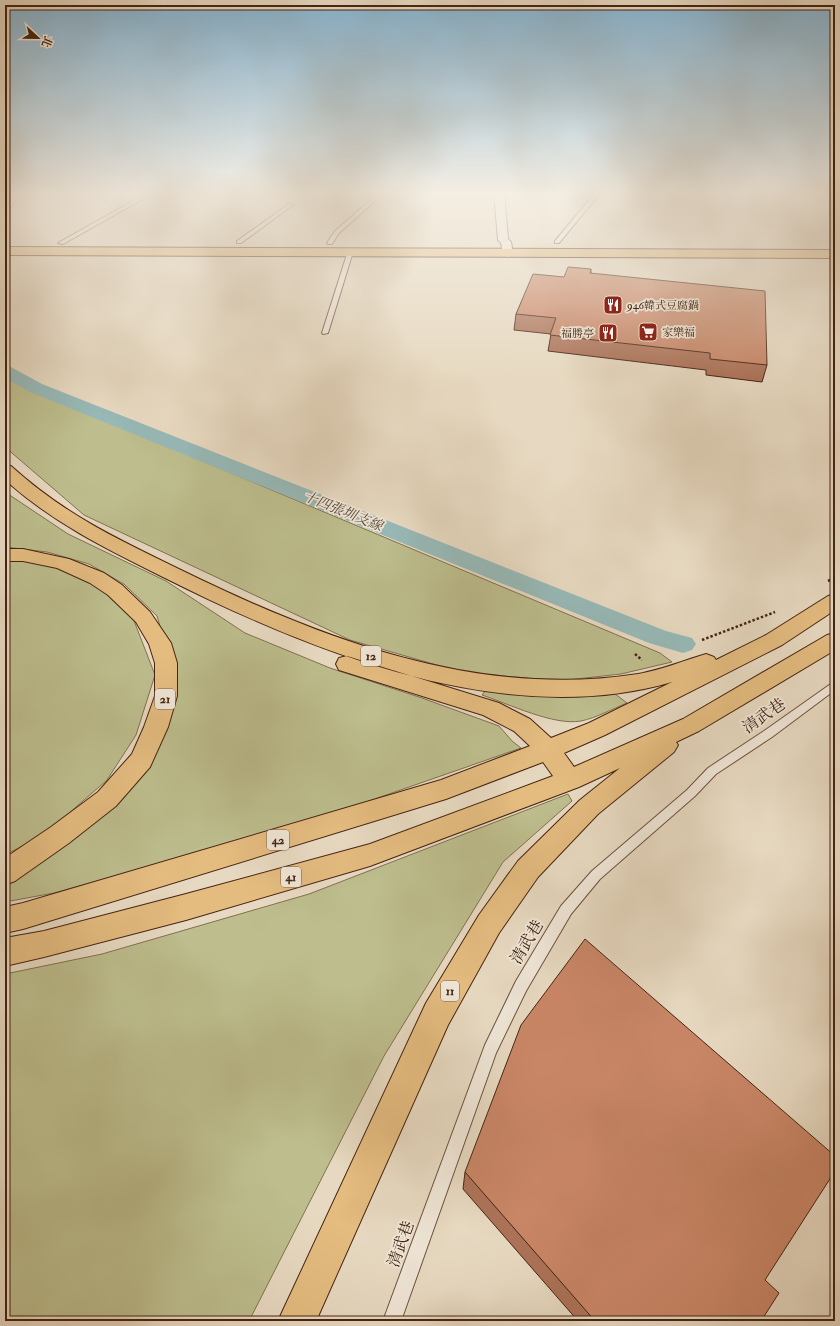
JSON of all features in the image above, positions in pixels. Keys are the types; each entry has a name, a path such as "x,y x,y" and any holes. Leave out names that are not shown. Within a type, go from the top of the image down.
{"main road":[{"path":"819,254 835,254"},
{"name":"12","path":"5,470 19,483 58,513 101,538 186,581 257,614 314,637 375,658 438,675 500,685 556,688 638,682 667,675 774,640"},
{"name":"21","path":"5,555 23,555 62,563 97,578 115,590 143,617 160,643 166,663 166,696 156,727 140,760 107,799 60,835 5,873"},
{"path":"186,581 266,631 310,652 382,676 491,709 511,718 527,729 547,750 570,780 691,725 835,640"},
{"path":"547,750 604,725 774,640 829,593"},
{"name":"11","path":"297,1321 437,1014 488,924 528,869 589,807 691,725"},
{"name":"42","path":"5,920 203,863 446,789 547,750"},
{"name":"41","path":"5,952 44,944 178,909 370,855 570,780"}],"lane":[{"path":"325,333 349,254"},
{"name":"清武巷","path":"392,1321 490,1050 521,986 566,910 596,875 691,793 712,771 768,734 835,685"}],"path":[{"path":"829,593 835,578"},
{"path":"696,643 765,617 778,610"},
{"path":"635,654 644,662"}],"green space":[{"path":"5,378 660,653 672,662 621,674 558,681 461,672 350,640 84,515 5,447"},
{"path":"5,492 68,534 166,581 245,633 330,668 422,698 499,726 512,741 521,748 300,825 54,893 5,902 5,878 147,753 175,678 157,616 124,584 89,564 47,552 5,547"},
{"path":"28,558 81,573 131,613 155,675 136,735 107,780 44,835 5,855 5,559"},
{"path":"486,690 614,693 627,703 592,718 570,722 545,717 482,695"},
{"path":"568,794 572,801 503,862 384,1056 249,1321 5,1321 5,974 102,954 309,894"}],"building":[{"name":"家樂福","path":"568,267 591,269 590,273 765,291 767,365 710,359 710,353 550,335 556,318 516,314 533,274 564,277"},
{"path":"585,939 835,1156 835,1171 765,1280 779,1293 761,1321 595,1321 465,1172 521,1025"}],"waterway":[{"name":"十四張圳支線","path":"5,371 36,388 658,637 683,644"}],"place":[{"name":"946韓式豆腐鍋","path":"613,305"},
{"name":"家樂福","path":"648,332"},
{"name":"福勝亭","path":"608,333"}]}
